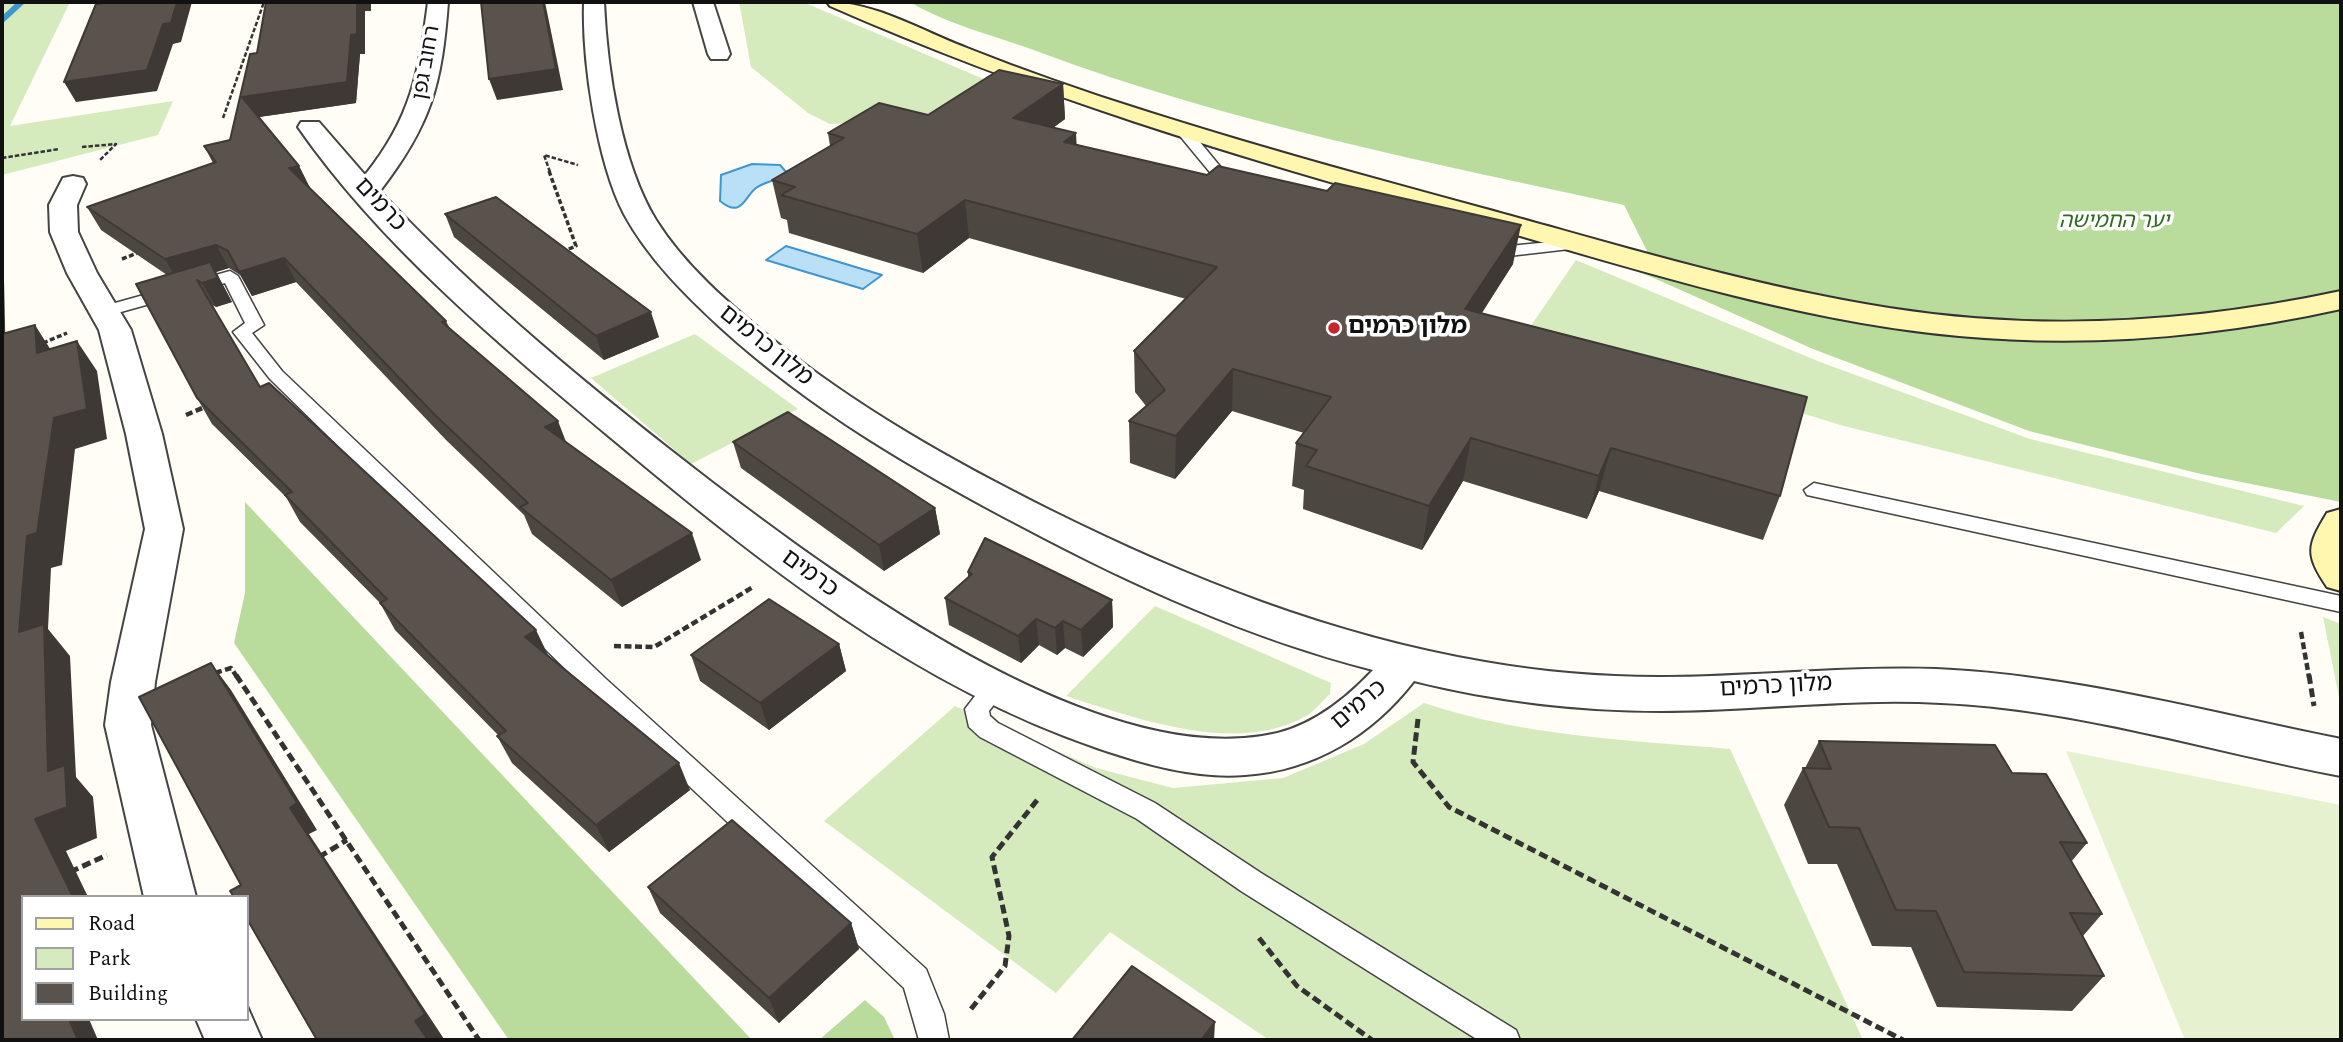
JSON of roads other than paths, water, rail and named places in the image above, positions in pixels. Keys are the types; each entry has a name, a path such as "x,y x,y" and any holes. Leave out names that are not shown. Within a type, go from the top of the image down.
{"main road":[{"path":"837,2 1056,91 1185,133 1581,244 1832,307 1962,326 2089,332 2189,326 2341,300"},
{"path":"2341,522 2329,542 2332,564 2341,577"}],"street":[{"name":"רחוב גפן","path":"365,192 395,155 415,122 426,95 434,53 438,2"},
{"name":"מלון כרמים","path":"594,2 599,58 617,162 643,221 685,277 766,351 861,420 984,492 1168,582 1305,635 1415,665 1498,681 1606,693 1665,694 1874,684 1984,689 2067,701 2332,756"},
{"path":"703,2 719,54"},
{"name":"כרמים","path":"310,127 365,192 463,291 547,366 793,563 899,636 994,688 1045,712 1150,746 1204,756 1234,757 1287,749 1331,733 1415,665"},
{"path":"73,184 64,205 63,224 82,273 115,330 144,434 164,529 132,682 128,725 170,895"},
{"path":"225,1021 234,1040"}],"lane":[{"path":"1185,133 1223,179 1249,186"},
{"path":"1470,242 1508,251 1581,244"},
{"path":"105,316 230,276 255,325 242,332 275,375 319,413 555,645 916,979 929,1014 934,1040"},
{"path":"1814,489 2341,604"},
{"path":"994,688 977,709 978,720 989,730 1146,811 1251,881 1505,1040"}],"water":[{"path":"752,164 780,165 787,173 756,188 738,207 727,206 720,201 721,175"},
{"path":"786,246 882,275 863,289 766,260"}],"waterway":[{"path":"2,21 22,2"}],"place":[{"name":"מלון כרמים","path":"1334,328"}],"park label":[{"name":"יער החמישה","path":"2114,223"}]}
